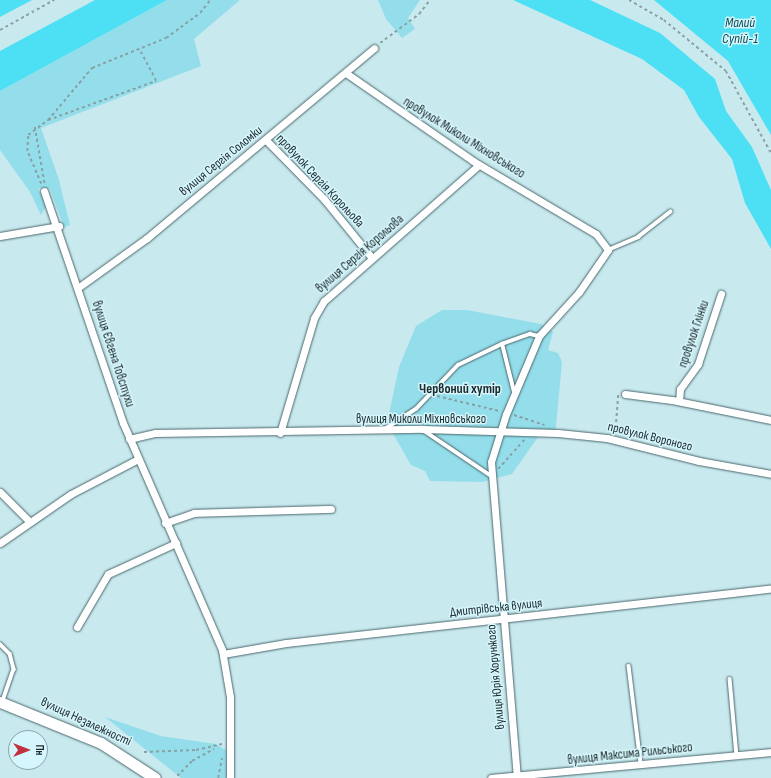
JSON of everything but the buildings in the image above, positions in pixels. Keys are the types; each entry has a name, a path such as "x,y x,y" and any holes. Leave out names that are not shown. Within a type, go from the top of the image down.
{"main road":[{"name":"вулиця Незалежності","path":"2,702 102,744 155,778"}],"street":[{"name":"вулиця Сергія Соломки","path":"79,287 147,238 266,140 374,48"},
{"name":"провулок Миколи Міхновського","path":"346,73 479,165 596,234 608,250"},
{"name":"провулок Сергія Корольова","path":"266,140 324,199 372,258"},
{"name":"вулиця Сергія Корольова","path":"280,433 317,312 329,295 456,188 479,165"},
{"name":"вулиця Євгена Товстухи","path":"44,191 59,226 129,438 165,523 204,601 223,654 230,697 232,747 230,778"},
{"path":"0,236 59,226"},
{"name":"вулиця Миколи Міхновського","path":"129,438 155,432 280,433 423,429 499,431 539,336 579,292 608,250"},
{"name":"провулок Глінки","path":"679,401 680,389 696,371 721,294"},
{"path":"625,394 679,401 771,420"},
{"name":"провулок Вороного","path":"499,431 552,432 614,440 699,461 771,474"},
{"name":"вулиця Юрія Хорунжого","path":"499,431 490,475 517,777"},
{"path":"0,543 71,494 138,459"},
{"path":"0,492 30,522"},
{"path":"165,523 194,513 331,509"},
{"path":"77,627 108,574 176,543"},
{"name":"Дмитрівська вулиця","path":"223,654 286,643 771,589"},
{"name":"вулиця Максима Рильського","path":"491,778 517,777 771,752"}],"lane":[{"path":"608,250 638,238 670,212"},
{"path":"384,430 413,412 458,365 502,344 530,334 539,336"},
{"path":"502,344 514,393"},
{"path":"423,429 490,475"},
{"path":"0,644 10,654 14,669 2,702"},
{"path":"629,666 641,765"},
{"path":"730,679 737,756"}],"path":[{"path":"0,30 54,0"},
{"path":"48,120 90,69 168,38 200,13 210,0"},
{"path":"374,48 419,14 430,0"},
{"path":"629,0 664,20 726,71 771,153"},
{"path":"44,191 26,147 26,138 35,128 48,120 156,81 140,49"},
{"path":"35,128 44,191"},
{"path":"429,394 487,406 506,414 526,417 552,432"},
{"path":"614,440 617,396 625,394"},
{"path":"490,475 518,449 528,432"},
{"path":"223,749 224,744"},
{"path":"177,776 192,761 215,748 224,744 232,747"},
{"path":"144,752 215,748"},
{"path":"218,778 223,754"}],"shaded area":[{"path":"167,0 240,0 194,39 201,66 41,128 59,180 70,225 64,227 50,189 38,188 46,206 41,215 30,192 0,150 0,91"},
{"path":"378,0 420,0 408,18 415,29 402,38 386,19"},
{"path":"442,310 467,310 541,324 553,332 548,350 558,353 562,362 555,437 538,437 512,474 482,482 430,481 425,471 411,465 387,423 399,367 416,326"},
{"path":"105,717 161,736 216,744 227,751 226,778 181,778"}],"water":[{"path":"0,0 32,0 0,17"},
{"path":"95,0 167,0 0,91 0,51"},
{"path":"513,0 590,0 660,33 715,79 726,111 752,147 771,190 771,249 745,203 732,159 699,117 684,90 642,59"},
{"name":"Малий Супій-1","path":"654,0 771,0 771,135 728,61"}],"district":[{"name":"Червоний хутір","path":"460,389"}]}
